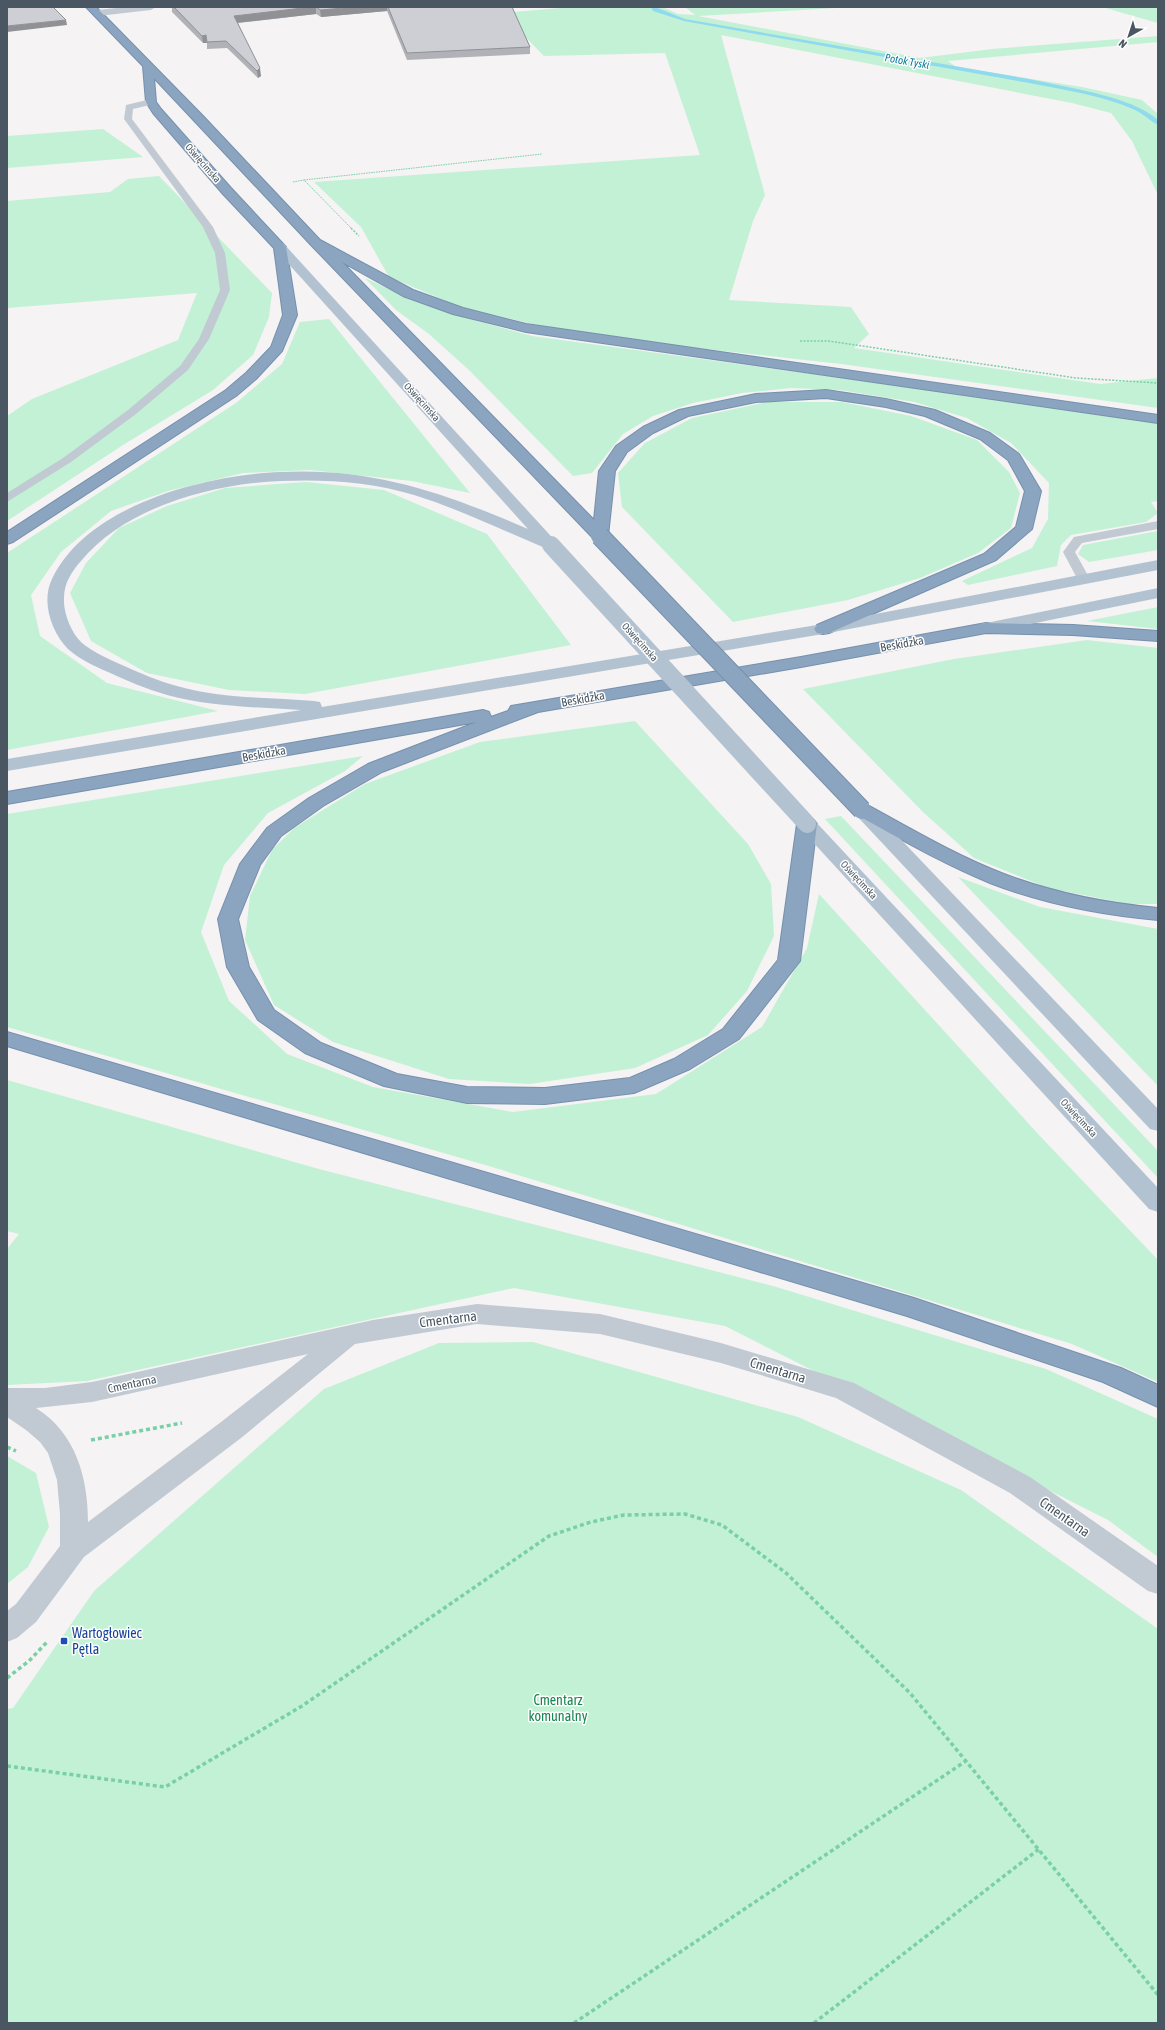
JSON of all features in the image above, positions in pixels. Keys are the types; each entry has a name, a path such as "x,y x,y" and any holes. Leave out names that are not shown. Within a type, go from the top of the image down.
{"highway":[{"path":"95,10 316,243 600,536 862,810 975,869 1030,891 1117,911 1158,914"},
{"path":"148,66 151,102"},
{"name":"Oświęcimska","path":"151,102 227,190 280,247"},
{"path":"316,243 408,293 458,311 526,328 1158,419"},
{"path":"7,539 230,393 251,376 276,348 290,315 280,247"},
{"path":"600,536 606,471 621,449 648,430 669,420 684,414 717,405 756,398 826,394 886,403 930,412 985,436 1014,457 1033,491 1024,529 990,557 823,629"},
{"path":"986,628 1073,630 1158,636"},
{"name":"Beskidzka","path":"7,798 801,662 986,628"},
{"path":"532,708 375,768 316,802 274,832 250,864 228,919 238,967 266,1015 313,1048 399,1082 468,1095 545,1096 634,1085 682,1064 731,1034 789,961 807,824"},
{"path":"7,1039 914,1308 1112,1375 1158,1397"}],"main road":[{"name":"Oświęcimska","path":"280,247 551,545 1158,1204"},
{"path":"345,709 209,698 174,691 126,674 97,660 73,644 60,622 55,600 57,585 67,566 88,541 103,529 130,512 166,499 230,482 280,476 355,479 397,485 466,509 551,545"},
{"path":"7,765 823,629 1158,565"},
{"name":"Beskidzka","path":"986,628 1158,593"},
{"path":"862,810 1158,1123"}],"street":[{"path":"95,10 151,7"},
{"name":"Cmentarna","path":"7,1398 45,1398 92,1392 374,1330 476,1314 600,1324 721,1353 845,1390 1020,1485 1158,1582"},
{"name":"Cmentarna","path":"7,1629 26,1613 74,1549 232,1430 348,1336"},
{"path":"7,1404 37,1422 57,1446 70,1475 75,1513 74,1549"}],"lane":[{"path":"7,498 67,460 132,412 184,368 204,339 225,290 220,253 208,227 128,119 129,107 151,102"},
{"path":"1084,579 1068,552 1078,540 1098,535 1158,525"}],"path":[{"path":"294,187 288,182 542,154"},
{"path":"304,180 360,237"},
{"path":"797,341 829,342 1076,378 1138,383 1158,383"},
{"path":"7,1447 24,1454 57,1446 185,1423"},
{"path":"7,1766 165,1787 302,1706 548,1536 591,1522 624,1515 686,1514 722,1525 786,1573 910,1693 1158,1995"},
{"path":"7,1678 40,1652 49,1639"},
{"path":"574,2023 966,1761"},
{"path":"814,2023 1039,1849"}],"green space":[{"path":"572,7 662,7 678,14 695,15 685,7 853,7 698,16 920,58 992,49 1158,36 1158,42 948,61 956,67 1082,87 1142,100 1158,114 1158,195 1132,141 1111,113 1072,103 721,35 765,195 753,221 729,300 851,307 869,334 854,348 1100,384 1158,378 1158,408 841,364 670,345 532,324 461,307 389,277 361,227 314,182 700,155 665,53 544,56 502,13"},
{"path":"1102,7 1158,7 1158,23"},
{"path":"103,129 143,157 7,168 7,136"},
{"path":"159,176 272,293 269,317 253,355 213,390 123,445 7,521 7,416 32,399 178,340 197,293 7,308 7,201 110,192 128,179"},
{"path":"365,278 410,299 466,318 532,336 1158,421 1158,501 1151,502 1158,513 1146,522 1071,535 1061,545 1057,566 968,585 962,581 1032,548 1048,519 1049,483 1011,443 967,418 914,402 840,390 791,388 742,393 693,403 653,416 623,434 592,473 573,476 470,371 429,334 396,310"},
{"path":"329,319 470,493 412,481 310,470 243,473 168,491 111,511 61,552 31,595 40,636 107,683 218,711 7,750 7,553 236,403 282,364 300,322"},
{"path":"767,402 842,402 911,416 977,440 1009,472 1020,493 1011,528 978,553 920,578 848,600 733,622 622,507 618,473 645,443 692,418"},
{"path":"306,482 384,490 487,534 571,645 305,694 229,690 147,673 91,641 70,593 86,563 119,528 167,506 225,488"},
{"path":"1158,531 1158,550 1089,562 1078,554 1083,545"},
{"path":"1158,607 1158,629 1087,621"},
{"path":"1087,640 1158,648 1158,904 1129,904 1048,888 974,858 923,812 803,689 954,659"},
{"path":"635,721 748,844 771,884 774,936 747,991 708,1035 635,1068 530,1084 449,1079 333,1042 274,1005 245,940 250,896 272,850 294,828 365,784 480,742"},
{"path":"363,756 345,771 268,813 224,865 201,932 229,1001 287,1054 373,1087 513,1112 656,1094 762,1027 807,948 819,894 1039,1135 1158,1260 1158,1382 1072,1344 492,1167 7,1027 7,814"},
{"path":"841,816 1158,1151 1158,1178 825,819"},
{"path":"958,877 1040,907 1158,929 1158,1086"},
{"path":"7,1080 319,1169 773,1286 1046,1369 1158,1419 1158,1557 1108,1520 725,1326 514,1288 87,1381 7,1385 7,1249 19,1234 7,1231"},
{"name":"Cmentarz komunalny","path":"533,1342 798,1417 961,1490 1158,1629 1158,2023 7,2023 7,1709 13,1708 94,1591 324,1389 439,1343"},
{"path":"7,1456 36,1473 49,1527 28,1567 7,1584"}],"building":[{"path":"7,7 53,7 66,20 7,26"},
{"path":"174,7 311,7 234,16 260,68 257,71 226,41 207,42 206,35 202,36"},
{"path":"317,7 355,7 320,10"},
{"path":"388,7 512,7 530,47 407,53"}],"waterway":[{"name":"Potok Tyski","path":"653,7 655,10 684,20 1078,91 1136,108 1150,115 1158,123"}],"place":[{"name":"Wartogłowiec Pętla","path":"64,1641"}]}
